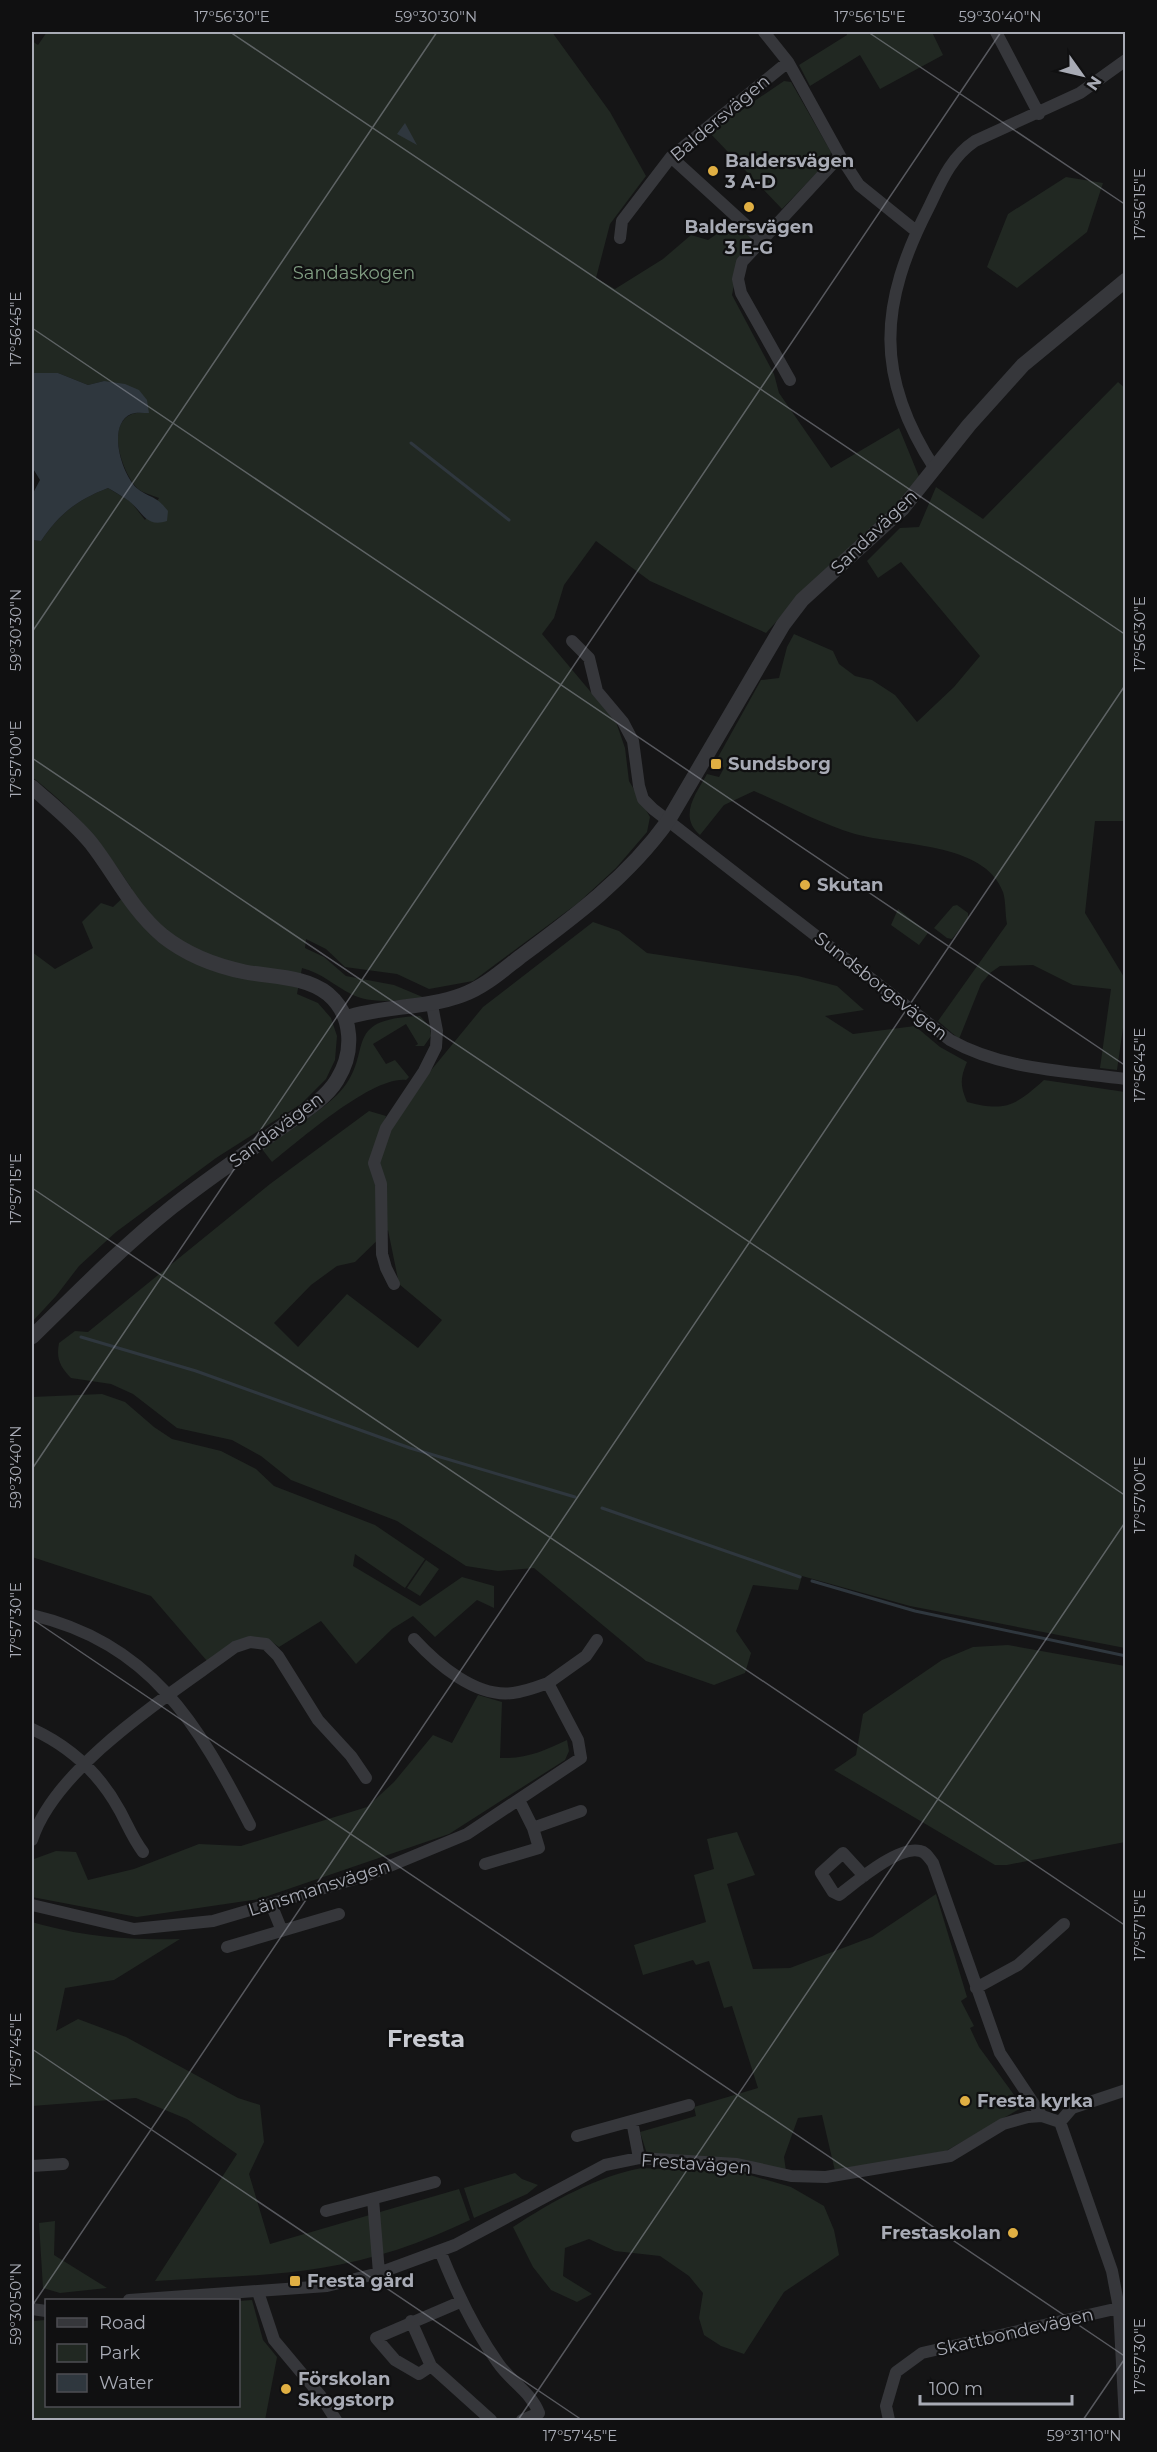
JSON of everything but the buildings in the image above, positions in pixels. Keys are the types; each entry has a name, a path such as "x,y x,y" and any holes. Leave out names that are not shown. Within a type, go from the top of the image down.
{"street":[{"path":"764,32 788,62 840,156 859,185 916,231"},
{"path":"996,32 1039,114"},
{"path":"935,469 906,414 890,367 889,323 916,231 948,170 962,150 975,141 1039,114 1080,93 1125,60"},
{"name":"Baldersvägen","path":"620,238 622,222 671,158 788,62"},
{"path":"790,380 741,293 738,279 742,262 840,156"},
{"path":"671,158 762,239"},
{"name":"Sandavägen","path":"32,1337 102,1268 172,1207 313,1105 336,1082 346,1062 350,1041 345,1018 360,1013 432,1005 465,994 485,983 561,927 618,879 654,840 668,821 783,625 802,600 902,509 969,425 1023,365 1125,280"},
{"path":"572,641 589,658 597,691 623,722 633,741 636,776 643,799 668,821"},
{"path":"32,787 72,822 92,844 124,895 163,935 191,954 212,963 309,983 328,994 345,1018"},
{"name":"Sundsborgsvägen","path":"668,821 950,1040 964,1048 1011,1063 1125,1079"},
{"path":"394,1284 386,1269 382,1254 381,1184 374,1163 386,1128 424,1071 436,1047 437,1030 432,1005"},
{"path":"32,1615 69,1626 111,1646 157,1681 170,1695 214,1756 249,1825"},
{"path":"414,1639 433,1659 485,1691 512,1694 548,1683 586,1656 597,1640"},
{"path":"32,1836 54,1798 86,1764 128,1727 170,1695 235,1647 250,1642 266,1644 278,1656 318,1720 351,1756 366,1778"},
{"name":"Länsmansvägen","path":"32,1905 134,1929 213,1921 368,1875 467,1834 581,1758 578,1740 548,1683"},
{"path":"32,1729 49,1737 86,1764 119,1810 132,1838 143,1852"},
{"path":"485,1864 539,1848 519,1800"},
{"path":"532,1828 581,1811"},
{"path":"864,1876 909,1850 921,1851 927,1855 933,1863 1000,2053 1042,2116 1060,2122"},
{"path":"271,1904 282,1931"},
{"path":"227,1947 339,1914"},
{"path":"976,1988 1018,1965 1064,1924"},
{"path":"1060,2122 1072,2108 1125,2090"},
{"path":"577,2136 689,2105"},
{"name":"Frestavägen","path":"158,2299 327,2286 379,2273 440,2251 605,2165 639,2158 737,2164 790,2176 826,2177 950,2156 1004,2124 1042,2116"},
{"path":"632,2121 639,2158"},
{"path":"1060,2122 1112,2271 1119,2308 1125,2421"},
{"path":"32,2166 63,2164"},
{"path":"326,2211 435,2182"},
{"path":"373,2199 379,2273"},
{"path":"440,2251 460,2302 500,2366 535,2403 539,2413 522,2421"},
{"path":"258,2292 274,2340 320,2395 336,2421"},
{"path":"431,2366 419,2374 395,2360 376,2338 411,2321 460,2302"},
{"name":"Skattbondevägen","path":"889,2421 886,2406 896,2372 922,2354 1119,2308"},
{"path":"411,2321 431,2366 491,2421"}],"green space":[{"name":"Sandaskogen","path":"47,32 552,32 610,112 646,176 610,224 596,278 615,289 663,259 691,235 708,240 727,227 755,238 739,260 732,295 774,374 779,393 831,468 899,428 920,479 766,633 650,581 596,541 564,585 554,618 542,634 616,722 625,748 629,781 650,817 647,832 616,868 578,903 473,981 429,989 397,974 345,967 326,949 306,939 305,948 324,957 346,976 394,985 425,998 368,1000 345,991 316,973 302,968 297,994 318,1003 331,1018 337,1036 335,1060 326,1079 301,1104 216,1158 116,1232 79,1266 32,1322 32,952 55,969 93,948 82,922 101,903 113,907 132,889 87,828 32,777 32,540 41,541 62,515 87,497 108,488 131,502 145,520 159,498 137,488 127,472 119,450 119,429 123,421 132,414 149,413 104,381 88,385 58,373 32,373 32,41 38,45"},
{"path":"846,32 932,32 943,55 880,89 860,55 810,86 799,65 847,35"},
{"path":"784,81 791,82 831,152 829,160 782,209 709,132"},
{"path":"1066,177 1103,183 1087,232 1017,288 987,267 1008,214"},
{"path":"1118,382 1125,388 1125,821 1095,821 1085,913 1124,977 1125,1014 1117,1070 1100,1068 1111,989 1073,985 1033,965 1000,966 990,973 981,984 959,1039 938,1021 1007,924 1003,892 993,876 978,864 960,855 938,849 873,838 842,830 754,791 724,805 700,835 690,820 690,813 694,797 707,774 719,777 724,768 717,759 761,680 779,678 787,647 794,634 833,651 839,664 855,676 872,680 895,695 917,722 954,687 980,656 901,562 878,578 867,561 900,528 919,527 936,487 983,519"},
{"path":"957,905 968,913 968,918 952,939 947,938 934,928 953,906"},
{"path":"898,909 928,933 919,945 891,925"},
{"path":"593,922 619,931 647,953 798,976 837,986 864,1010 825,1016 853,1034 915,1026 940,1047 967,1062 962,1082 967,1102 991,1106 1009,1104 1025,1096 1044,1080 1125,1092 1125,1648 910,1606 802,1576 798,1590 753,1585 736,1631 751,1653 745,1673 714,1685 646,1661 534,1568 498,1571 466,1566 397,1521 291,1480 261,1456 232,1440 177,1428 133,1394 111,1384 71,1378 60,1362 59,1343 75,1331 88,1332 270,1184 369,1111 386,1116 373,1155 414,1091 483,1007","holes":["388,1230 399,1284 442,1320 418,1348 347,1294 298,1347 274,1323 311,1285 337,1266 355,1262"]},
{"path":"420,1016 430,1027 431,1036 424,1046 415,1046 418,1044 406,1024 373,1044 386,1064 395,1060 409,1077 406,1080 375,1088 356,1099 317,1126 272,1162 262,1149 310,1117 337,1095 349,1080 362,1041 368,1032 377,1024 394,1019"},
{"path":"102,1394 125,1402 172,1439 221,1451 256,1469 274,1486 375,1525 425,1559 405,1588 355,1554 353,1566 420,1606 462,1577 494,1586 494,1608 477,1600 435,1637 413,1616 392,1629 356,1664 321,1621 279,1647 260,1638 251,1638 243,1640 207,1661 151,1596 32,1557 32,1397"},
{"path":"426,1560 439,1569 420,1596 407,1588"},
{"path":"1008,1645 1125,1666 1125,1842 1007,1865 995,1865 834,1770 856,1755 863,1714 942,1660 973,1647"},
{"path":"478,1695 502,1702 500,1758 535,1754 567,1740 569,1751 565,1760 449,1834 259,1899 137,1917 32,1897 34,1859 56,1851 76,1852 88,1880 134,1869 199,1844 241,1846 367,1807 394,1782 433,1735 452,1743"},
{"path":"737,1832 755,1875 727,1884 753,1969 790,1968 872,1937 936,1894 967,1997 961,2001 974,2026 970,2028 979,2047 1023,2107 946,2151 835,2171 822,2115 798,2118 784,2157 786,2171 647,2154 640,2132 696,2116 694,2107 758,2088 732,2006 724,2008 709,1961 696,1965 693,1960 643,1975 634,1945 706,1922 694,1875 714,1869 707,1839"},
{"path":"32,1922 69,1931 105,1936 180,1939 114,1980 65,1988 56,2031 78,2019 126,2037 238,2098 260,2105 264,2142 249,2174 270,2244 459,2189 470,2220 397,2250 340,2265 280,2273 155,2281 237,2154 187,2119 136,2098 32,2106"},
{"path":"642,2168 743,2173 791,2187 824,2206 834,2230 839,2255 784,2292 744,2354 721,2346 704,2335 699,2318 703,2293 689,2276 660,2256 615,2251 589,2239 565,2248 563,2276 592,2294 577,2302 551,2290 533,2267 513,2227 575,2191 608,2177"},
{"path":"515,2173 522,2179 538,2185 527,2194 474,2218 464,2188"},
{"path":"55,2221 54,2255 107,2288 60,2293 43,2288 39,2223"},
{"path":"252,2300 263,2340 277,2357 265,2420 32,2420 32,2321 45,2320 45,2407 240,2407 240,2301"}],"water":[{"path":"405,123 417,145 397,134"},
{"path":"32,373 58,373 88,385 104,381 125,384 139,390 147,400 149,413 133,413 123,420 119,429 119,451 132,482 138,489 164,506 168,511 167,521 160,523 149,521 129,501 108,488 87,497 70,508 41,541 32,540 32,495 40,480 32,467"}],"waterway":[{"path":"411,443 509,520"},
{"path":"81,1337 196,1371 410,1448 575,1497"},
{"path":"602,1508 800,1577"},
{"path":"812,1581 915,1611 1126,1656"}],"place":[{"name":"Baldersvägen 3 A-D","path":"713,171"},
{"name":"Baldersvägen 3 E-G","path":"749,207"},
{"name":"Sundsborg","path":"716,764"},
{"name":"Skutan","path":"805,885"},
{"name":"Fresta kyrka","path":"965,2101"},
{"name":"Frestaskolan","path":"1013,2233"},
{"name":"Fresta gård","path":"295,2281"},
{"name":"Förskolan Skogstorp","path":"286,2389"}],"district":[{"name":"Fresta","path":"426,2039"}]}
